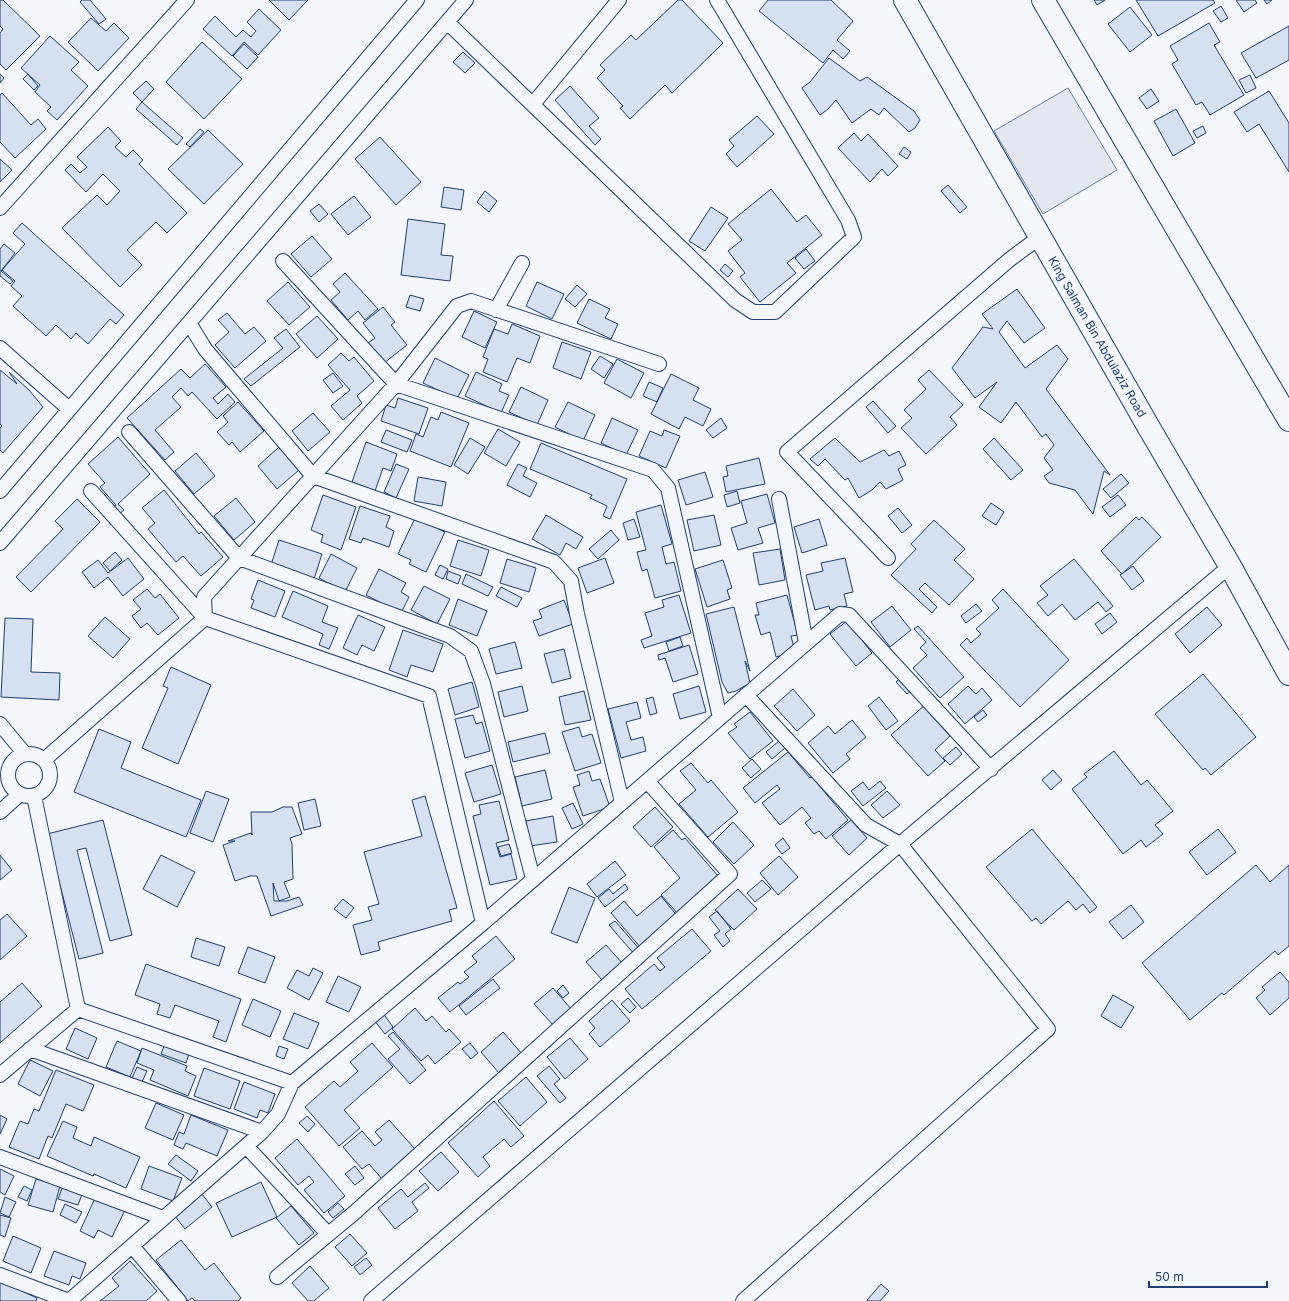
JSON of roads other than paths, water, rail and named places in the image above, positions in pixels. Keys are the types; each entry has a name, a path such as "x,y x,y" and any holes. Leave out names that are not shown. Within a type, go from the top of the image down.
{"main road":[{"name":"King Salman Bin Abdulaziz Road","path":"905,0 1230,566 1289,674"},
{"path":"1043,0 1289,420"}],"street":[{"path":"0,208 186,0"},
{"path":"0,491 68,409 417,0"},
{"path":"0,543 466,0"},
{"path":"533,104 619,0"},
{"path":"448,22 735,300 754,312 775,312 854,237 848,220 717,0"},
{"path":"888,558 787,452 1009,260 1040,237"},
{"path":"283,261 396,384 653,470 668,488 720,718"},
{"path":"496,310 522,263"},
{"path":"205,618 204,597 396,384 457,306 471,301 659,364"},
{"path":"189,323 205,349 312,476 554,562 571,581 577,614 622,802"},
{"path":"0,348 68,409"},
{"path":"129,432 239,558 450,636 471,651 483,684 533,879"},
{"path":"91,491 205,618 429,696 483,923"},
{"path":"779,499 806,643"},
{"path":"376,1299 900,844 991,769 1230,566"},
{"path":"0,1275 69,1301 262,1132 278,1114 292,1083 483,923 840,614 849,615 991,769"},
{"path":"44,760 205,618"},
{"path":"743,1301 1048,1029 900,844 866,825 746,695"},
{"path":"0,724 25,754"},
{"path":"25,754 39,756 44,760 48,766 49,781 46,788 34,796 20,794 10,785 5,760 13,760 25,754"},
{"path":"277,1277 328,1234 730,874 647,781"},
{"path":"0,812 20,794"},
{"path":"34,796 78,1009"},
{"path":"78,1009 292,1083"},
{"path":"0,1075 78,1009"},
{"path":"30,1049 262,1132"},
{"path":"246,1146 328,1234"},
{"path":"0,1157 163,1218"},
{"path":"132,1246 178,1301"}]}
